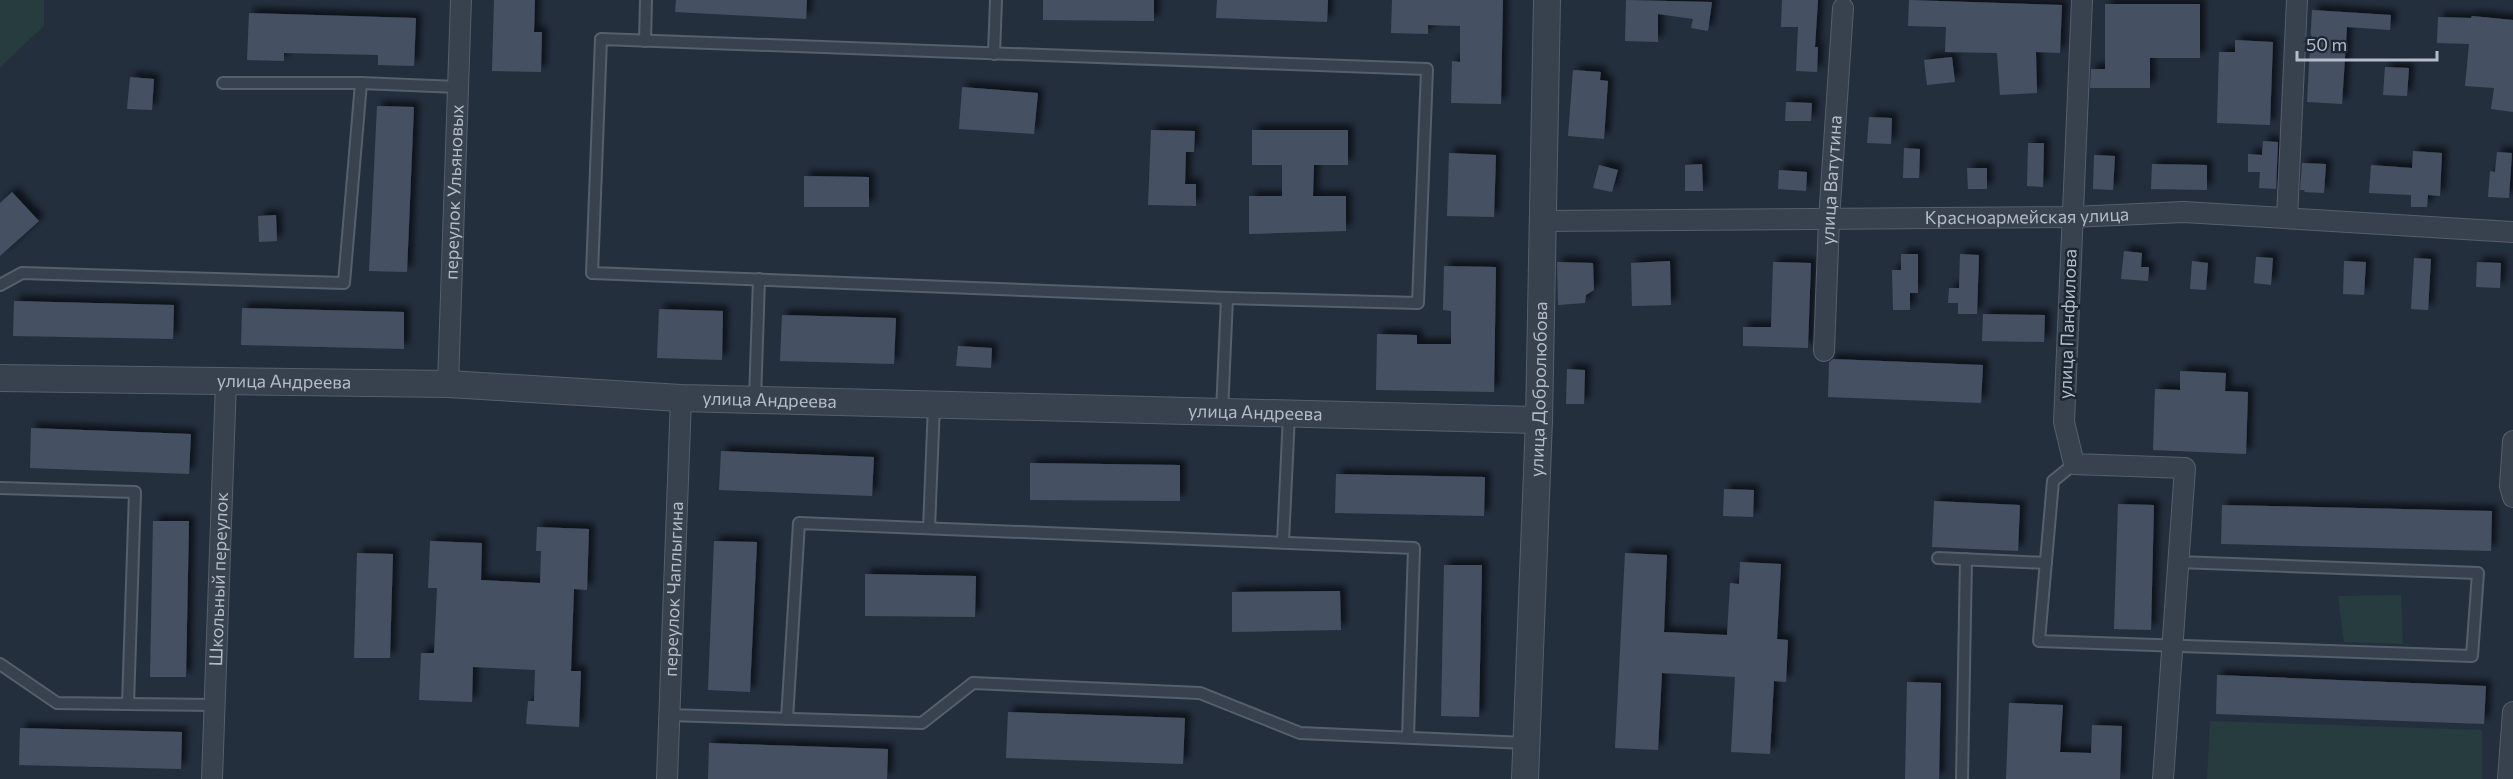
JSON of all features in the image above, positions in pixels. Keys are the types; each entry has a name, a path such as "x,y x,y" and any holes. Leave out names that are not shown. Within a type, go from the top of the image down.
{"street":[{"name":"переулок Ульяновых","path":"448,384 461,0"},
{"name":"улица Добролюбова","path":"1525,779 1539,420 1547,0"},
{"name":"улица Панфилова","path":"2074,464 2064,422 2082,0"},
{"path":"2288,218 2297,0"},
{"name":"улица Ватутина","path":"1824,351 1829,220 1843,8"},
{"name":"Красноармейская улица","path":"1541,221 2072,217 2184,212 2513,232"},
{"name":"улица Андреева","path":"0,378 448,384 681,398 1539,420"},
{"name":"Школьный переулок","path":"212,779 226,381"},
{"name":"переулок Чаплыгина","path":"667,779 681,398"},
{"path":"2512,490 2513,441"},
{"path":"2074,464 2184,468 2163,779"},
{"path":"2508,779 2513,712"}],"lane":[{"path":"645,41 646,0"},
{"path":"994,54 996,0"},
{"path":"602,39 994,54 1428,69 1418,303 1227,298 592,273 602,39"},
{"path":"223,83 361,83 458,87"},
{"path":"0,285 22,273 344,283 361,83"},
{"path":"755,400 759,279"},
{"path":"1222,413 1227,298"},
{"path":"929,528 934,405"},
{"path":"1283,542 1289,415"},
{"path":"2074,464 2053,481 2038,641 2472,656 2478,573 2178,562"},
{"path":"0,488 135,492 128,704"},
{"path":"787,718 799,523 1414,548 1408,737"},
{"path":"1938,558 2046,563"},
{"path":"1962,779 1966,559"},
{"path":"0,664 57,703 214,705"},
{"path":"669,715 922,723 973,683 1200,693 1300,733 1527,743"}],"green space":[{"path":"0,0 44,0 44,26 0,67"},
{"path":"2401,595 2403,644 2344,642 2338,596"},
{"path":"2210,721 2482,730 2482,779 2207,779"}],"building":[{"path":"494,0 535,0 534,32 542,32 541,72 492,71"},
{"path":"676,0 807,0 806,19 675,12"},
{"path":"1043,0 1154,0 1154,21 1043,20"},
{"path":"1217,0 1328,0 1327,22 1216,18"},
{"path":"1392,0 1503,0 1501,104 1451,103 1452,61 1460,62 1460,26 1428,25 1428,34 1391,33"},
{"path":"1626,0 1712,2 1708,31 1691,28 1693,19 1658,14 1658,42 1625,41"},
{"path":"1782,0 1818,0 1815,47 1818,47 1817,72 1796,71 1798,27 1781,27"},
{"path":"1909,0 2062,5 2060,53 2036,52 2037,93 2000,95 1997,53 1945,52 1946,27 1908,26"},
{"path":"2105,4 2200,4 2200,58 2150,58 2150,88 2090,88 2091,69 2105,69"},
{"path":"2312,10 2391,15 2390,30 2347,27 2342,104 2307,102"},
{"path":"249,13 416,18 414,66 378,65 378,55 284,53 284,61 247,60"},
{"path":"2472,16 2513,20 2513,112 2491,109 2494,88 2465,86 2469,44 2437,43 2438,17 2471,18"},
{"path":"2235,40 2273,42 2270,125 2217,123 2219,52 2235,52"},
{"path":"1952,57 1955,82 1927,85 1924,60"},
{"path":"2385,67 2409,68 2407,96 2383,95"},
{"path":"1573,70 1601,72 1600,80 1608,81 1604,139 1568,136"},
{"path":"130,77 154,79 152,110 127,109"},
{"path":"962,87 1038,93 1034,134 959,129"},
{"path":"1786,102 1812,103 1811,121 1785,121"},
{"path":"377,106 414,107 407,272 369,271"},
{"path":"1869,117 1892,118 1891,144 1867,143"},
{"path":"1151,130 1195,131 1194,152 1186,152 1185,184 1196,184 1196,206 1148,205"},
{"path":"1252,130 1348,130 1348,165 1314,165 1313,196 1346,196 1346,231 1249,234 1249,196 1282,196 1282,165 1252,165"},
{"path":"2263,141 2278,142 2276,189 2259,188 2260,172 2248,172 2248,154 2262,155"},
{"path":"2028,143 2044,143 2043,187 2027,186"},
{"path":"1904,148 1920,149 1919,178 1903,178"},
{"path":"2413,151 2442,153 2440,196 2428,195 2427,207 2411,207 2411,195 2369,193 2371,165 2412,168"},
{"path":"2497,152 2512,153 2509,198 2488,197 2490,171 2495,172"},
{"path":"1449,153 1496,155 1494,217 1447,216"},
{"path":"2094,155 2115,156 2113,190 2093,189"},
{"path":"2302,163 2326,164 2324,193 2300,190"},
{"path":"1702,164 1703,191 1685,191 1685,165"},
{"path":"2152,164 2207,165 2207,190 2151,189"},
{"path":"1599,165 1618,170 1612,192 1593,188"},
{"path":"1967,168 1987,168 1987,189 1968,189"},
{"path":"1779,170 1807,172 1806,191 1778,189"},
{"path":"804,176 869,177 869,207 804,207"},
{"path":"12,192 39,221 0,256 0,203"},
{"path":"276,215 277,241 259,242 258,216"},
{"path":"2124,251 2142,253 2141,267 2149,267 2148,281 2121,279"},
{"path":"1901,254 1918,254 1918,293 1910,293 1910,310 1893,310 1892,270 1901,270"},
{"path":"1960,254 1979,255 1977,314 1958,314 1958,303 1948,303 1949,288 1959,288"},
{"path":"2256,257 2273,258 2271,285 2254,283"},
{"path":"2414,258 2431,259 2428,310 2411,309"},
{"path":"1670,261 1671,305 1632,306 1631,263"},
{"path":"2192,261 2208,263 2206,290 2190,289"},
{"path":"2344,261 2366,262 2364,295 2343,294"},
{"path":"1557,262 1593,263 1594,290 1586,295 1585,303 1558,305"},
{"path":"1773,262 1811,263 1808,348 1743,346 1743,327 1771,327"},
{"path":"2477,262 2501,263 2500,288 2476,287"},
{"path":"1444,266 1496,267 1494,392 1376,390 1377,334 1417,335 1417,344 1451,344 1451,311 1443,310"},
{"path":"14,301 174,305 173,339 13,336"},
{"path":"242,308 404,312 404,349 241,345"},
{"path":"659,309 723,311 722,360 657,358"},
{"path":"1983,314 2045,315 2044,342 1982,341"},
{"path":"782,315 896,318 894,364 780,361"},
{"path":"958,346 992,348 991,368 956,366"},
{"path":"1833,359 1983,365 1981,403 1828,397 1829,362"},
{"path":"1567,369 1585,370 1584,404 1566,404"},
{"path":"2180,371 2226,373 2225,391 2248,392 2246,454 2153,450 2155,389 2180,390"},
{"path":"31,428 191,434 189,474 30,468"},
{"path":"721,451 874,457 872,496 719,490"},
{"path":"1030,463 1180,465 1180,501 1030,500"},
{"path":"1336,474 1485,477 1484,516 1335,513"},
{"path":"1724,489 1754,490 1753,517 1723,516"},
{"path":"1934,501 2020,505 2018,551 1932,547"},
{"path":"2118,504 2154,505 2151,630 2114,629"},
{"path":"2222,505 2492,511 2491,551 2221,544"},
{"path":"153,521 189,521 186,677 150,677"},
{"path":"537,527 589,529 587,590 574,589 571,671 581,671 579,727 526,724 528,701 534,701 535,670 473,667 472,702 419,700 421,653 434,653 437,588 428,588 430,541 482,543 481,580 540,583 541,551 536,551"},
{"path":"714,541 757,542 750,692 708,690"},
{"path":"357,553 393,554 390,658 354,658"},
{"path":"1625,553 1667,555 1664,632 1727,635 1730,583 1739,584 1740,562 1781,564 1777,639 1788,640 1786,682 1774,681 1770,754 1731,752 1735,677 1662,673 1658,750 1615,748"},
{"path":"1444,565 1482,565 1479,717 1441,716"},
{"path":"865,574 976,576 975,617 865,616"},
{"path":"1340,591 1341,630 1232,632 1232,592"},
{"path":"2217,675 2486,686 2484,724 2216,714"},
{"path":"1907,682 1941,683 1939,779 1905,779"},
{"path":"2009,703 2063,705 2060,752 2091,753 2092,725 2122,726 2120,779 2006,779"},
{"path":"1008,712 1185,718 1183,764 1006,758"},
{"path":"20,728 182,732 181,769 19,765"},
{"path":"709,743 888,749 887,779 708,779"}]}
